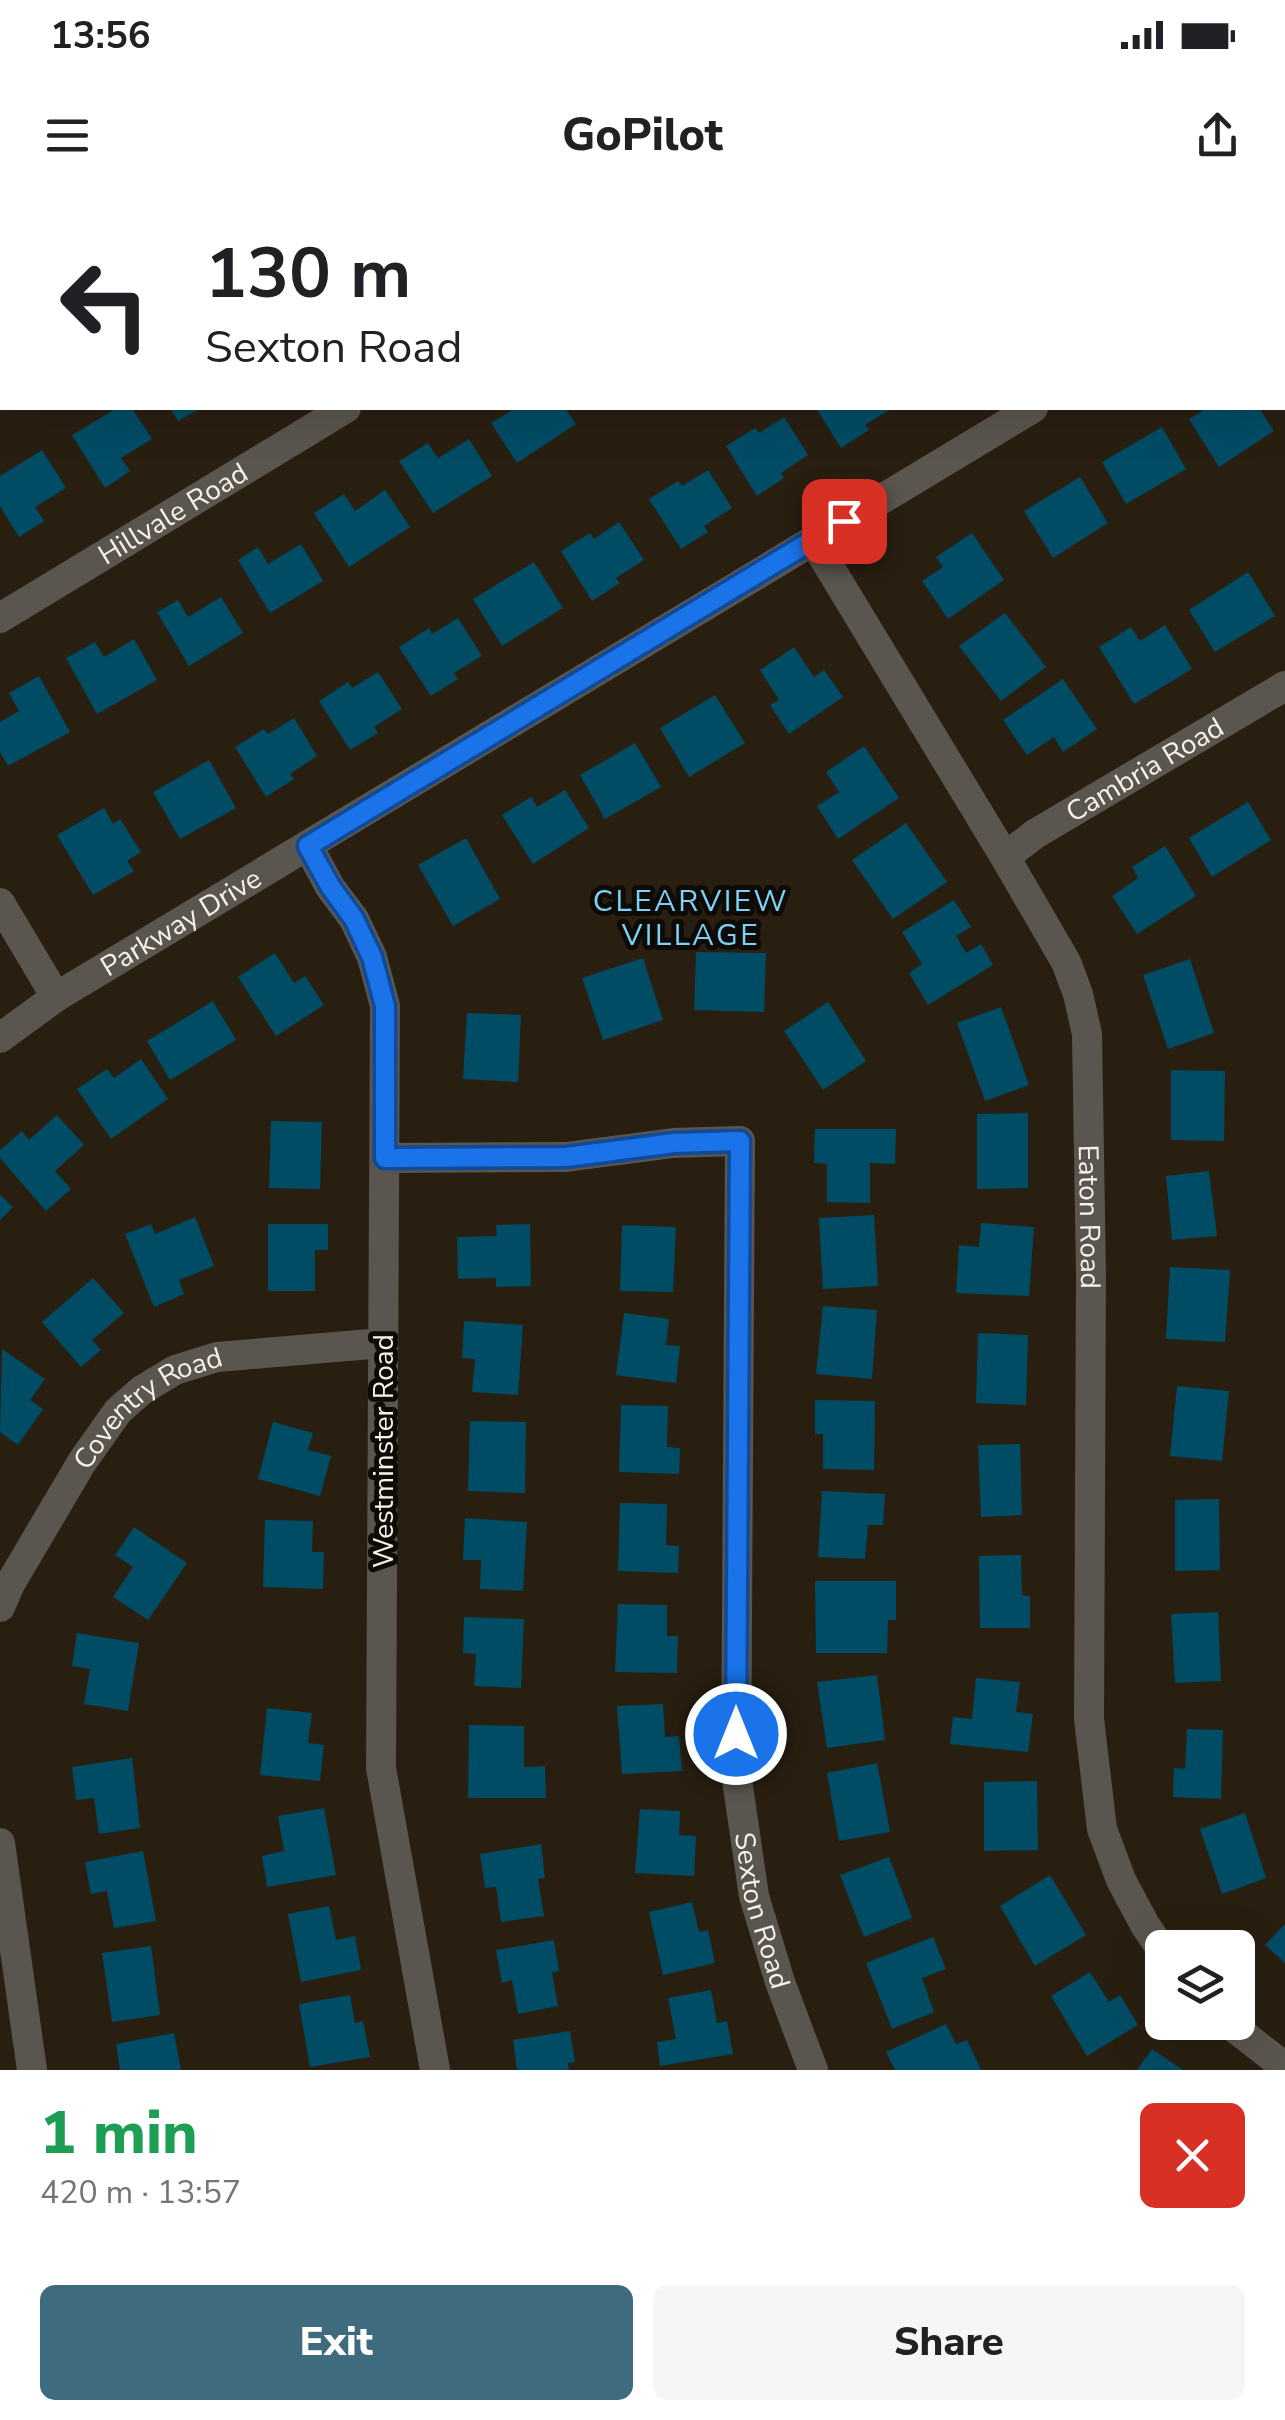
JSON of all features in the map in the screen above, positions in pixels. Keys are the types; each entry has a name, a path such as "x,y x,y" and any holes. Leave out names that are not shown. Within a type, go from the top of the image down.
{"street":[{"name":"Hillvale Road","path":"0,618 343,410"},
{"name":"Parkway Drive","path":"0,1038 56,998 1030,410"},
{"name":"Eaton Road","path":"813,540 1066,962 1078,994 1087,1034 1091,1274 1089,1719 1102,1829 1122,1880 1148,1930"},
{"name":"Cambria Road","path":"1004,857 1035,834 1285,686"},
{"name":"Westminster Road","path":"308,846 354,919 372,957 385,1006 381,1768 435,2070"},
{"path":"0,903 56,998"},
{"name":"Sexton Road","path":"385,1158 566,1157 674,1143 740,1141 736,1773 754,1896 813,2070"},
{"name":"Coventry Road","path":"0,1607 82,1462 118,1412 142,1390 175,1370 217,1358 383,1343"},
{"path":"0,1842 32,2070"},
{"path":"1250,2040 1285,2067"}],"building":[{"path":"114,410 133,410 152,439 121,458 130,471 105,488 72,435"},
{"path":"171,410 197,410 178,421"},
{"path":"513,410 566,410 576,424 517,463 491,423"},
{"path":"817,410 889,410 865,425 869,430 841,448"},
{"path":"1204,410 1260,410 1274,431 1219,467 1189,419"},
{"path":"784,417 808,455 757,496 726,446 755,428 759,433"},
{"path":"1162,427 1186,469 1126,504 1102,462"},
{"path":"469,439 492,476 433,513 399,461 428,443 438,458"},
{"path":"42,450 66,488 35,507 44,521 19,537 0,506 0,476"},
{"path":"708,470 732,508 704,526 708,532 681,549 649,499 678,481 682,486"},
{"path":"1080,477 1108,523 1053,558 1024,511"},
{"path":"385,490 410,527 349,567 314,513 344,494 355,511"},
{"path":"619,522 644,560 616,578 620,583 592,601 561,551 590,533 594,539"},
{"path":"972,533 1004,580 948,619 922,581 943,567 936,557"},
{"path":"301,544 323,581 270,613 238,560 258,547 268,564"},
{"path":"534,562 563,608 502,646 473,599"},
{"path":"1248,572 1275,616 1215,652 1189,610"},
{"path":"221,597 243,633 189,666 157,612 178,600 188,617"},
{"path":"1005,613 1046,667 1001,701 959,646"},
{"path":"458,618 482,656 454,673 458,679 431,696 399,647 429,628 432,634"},
{"path":"1165,625 1192,669 1134,704 1099,647 1131,627 1140,641"},
{"path":"134,639 157,680 97,714 66,658 95,642 104,657"},
{"path":"794,647 814,677 824,670 843,697 789,734 770,705 779,700 760,670"},
{"path":"378,672 402,709 374,727 378,733 350,750 319,701 348,682 352,688"},
{"path":"39,676 70,732 8,766 0,752 0,722 19,711 9,693"},
{"path":"1063,679 1097,729 1063,752 1054,737 1027,755 1003,720"},
{"path":"715,695 745,743 689,777 660,728"},
{"path":"294,718 317,756 290,774 294,779 266,797 235,747 264,729 268,734"},
{"path":"635,743 661,787 605,819 580,775"},
{"path":"864,746 899,798 838,839 817,806 839,792 826,772"},
{"path":"209,760 236,808 180,839 153,792"},
{"path":"565,790 589,828 533,864 502,815 531,797 537,807"},
{"path":"1248,802 1271,840 1212,877 1189,838"},
{"path":"104,808 113,824 120,819 141,852 127,861 134,871 93,895 57,835"},
{"path":"906,823 947,882 893,919 852,860"},
{"path":"466,838 500,899 453,926 418,865"},
{"path":"1165,846 1196,896 1137,934 1112,896 1138,878 1132,867"},
{"path":"954,900 971,927 956,936 966,953 981,944 993,965 928,1005 909,973 922,964 902,932"},
{"path":"696,952 766,953 764,1012 694,1010"},
{"path":"275,953 294,983 305,976 324,1005 276,1036 238,977"},
{"path":"643,958 663,1020 603,1040 582,978"},
{"path":"1190,959 1214,1033 1168,1049 1143,975"},
{"path":"213,1001 236,1040 170,1080 147,1041"},
{"path":"828,1002 866,1061 823,1090 784,1031"},
{"path":"1001,1007 1029,1085 985,1101 957,1023"},
{"path":"467,1013 521,1015 518,1082 463,1079"},
{"path":"141,1059 168,1099 111,1139 77,1089 107,1069 114,1078"},
{"path":"1171,1070 1225,1071 1224,1141 1171,1140"},
{"path":"1028,1113 1028,1188 977,1189 977,1114"},
{"path":"57,1115 84,1145 55,1171 71,1189 46,1211 0,1158 0,1150 22,1131 29,1140"},
{"path":"271,1121 322,1122 320,1189 269,1188"},
{"path":"815,1129 896,1129 895,1164 870,1163 870,1203 827,1202 827,1164 814,1163"},
{"path":"1209,1171 1217,1236 1172,1240 1166,1176"},
{"path":"0,1195 13,1207 0,1220"},
{"path":"874,1215 878,1286 823,1289 819,1218"},
{"path":"195,1217 214,1266 179,1280 184,1294 154,1307 125,1234 151,1224 155,1234"},
{"path":"981,1223 1034,1227 1029,1296 956,1293 959,1245 979,1247"},
{"path":"268,1224 328,1224 328,1250 315,1250 315,1291 268,1291"},
{"path":"530,1224 531,1286 496,1287 496,1278 458,1279 457,1237 497,1236 496,1225"},
{"path":"622,1225 676,1227 673,1292 620,1291"},
{"path":"1170,1267 1230,1270 1225,1342 1166,1339"},
{"path":"93,1278 124,1313 92,1340 101,1350 81,1367 42,1322"},
{"path":"823,1306 877,1310 872,1379 816,1374"},
{"path":"624,1313 669,1319 666,1345 680,1346 676,1383 616,1375"},
{"path":"464,1321 523,1325 518,1395 472,1392 475,1359 462,1358"},
{"path":"978,1333 1028,1335 1026,1405 976,1403"},
{"path":"2,1349 45,1379 30,1400 43,1409 18,1445 0,1432"},
{"path":"1177,1386 1229,1391 1222,1461 1170,1456"},
{"path":"815,1400 875,1401 874,1470 823,1469 823,1434 815,1434"},
{"path":"621,1405 668,1406 667,1447 680,1448 679,1474 619,1472"},
{"path":"470,1421 526,1422 525,1493 468,1491"},
{"path":"273,1422 313,1433 308,1450 331,1456 320,1496 258,1479"},
{"path":"1020,1444 1022,1515 981,1517 978,1445"},
{"path":"822,1491 885,1494 883,1525 868,1525 865,1559 818,1557"},
{"path":"1219,1499 1220,1570 1175,1571 1175,1500"},
{"path":"620,1503 667,1504 666,1545 679,1546 678,1573 618,1571"},
{"path":"465,1518 527,1522 523,1591 480,1589 481,1560 463,1560"},
{"path":"265,1520 313,1521 312,1552 324,1552 323,1589 263,1587"},
{"path":"134,1527 187,1563 148,1620 113,1597 133,1567 115,1555"},
{"path":"1021,1555 1022,1595 1030,1596 1030,1628 980,1628 979,1556"},
{"path":"815,1581 896,1581 896,1620 888,1620 887,1653 816,1653"},
{"path":"618,1604 667,1605 667,1636 678,1636 677,1673 615,1672"},
{"path":"1218,1612 1221,1681 1175,1683 1171,1614"},
{"path":"464,1617 524,1619 521,1688 474,1686 476,1654 463,1653"},
{"path":"77,1633 139,1643 128,1711 84,1704 90,1669 72,1666"},
{"path":"877,1675 885,1740 827,1748 817,1682"},
{"path":"976,1678 1020,1682 1016,1712 1033,1714 1028,1752 950,1744 953,1717 972,1719"},
{"path":"663,1704 665,1737 679,1736 682,1771 622,1774 617,1706"},
{"path":"267,1708 312,1713 308,1743 324,1745 320,1781 260,1775"},
{"path":"469,1725 524,1726 524,1767 545,1766 546,1798 468,1798"},
{"path":"1187,1729 1223,1730 1221,1799 1173,1797 1174,1768 1185,1769"},
{"path":"132,1758 140,1828 99,1834 94,1798 76,1800 72,1767"},
{"path":"877,1763 890,1832 839,1841 827,1773"},
{"path":"1037,1781 1038,1850 984,1851 984,1782"},
{"path":"324,1808 336,1875 267,1887 262,1856 284,1851 278,1816"},
{"path":"640,1809 680,1811 679,1835 696,1836 694,1876 635,1873"},
{"path":"1245,1813 1266,1878 1222,1894 1200,1829"},
{"path":"541,1844 545,1878 538,1879 544,1916 501,1922 496,1887 485,1888 480,1854"},
{"path":"143,1851 156,1921 114,1928 107,1891 91,1894 85,1862"},
{"path":"889,1857 912,1918 864,1937 840,1875"},
{"path":"1050,1875 1086,1935 1035,1966 1000,1906"},
{"path":"692,1902 699,1932 708,1930 715,1963 663,1975 649,1912"},
{"path":"329,1906 336,1940 355,1936 361,1970 301,1982 288,1914"},
{"path":"1285,1924 1285,1963 1265,1945"},
{"path":"933,1937 946,1969 922,1978 934,2012 892,2029 866,1963"},
{"path":"554,1940 559,1971 552,1972 558,2006 518,2014 512,1980 502,1983 496,1950"},
{"path":"151,1946 160,2015 112,2022 102,1953"},
{"path":"1090,1972 1109,2002 1120,1995 1138,2025 1087,2056 1051,1996"},
{"path":"711,1990 717,2023 727,2021 733,2054 660,2066 657,2042 676,2039 668,1998"},
{"path":"350,1995 355,2023 363,2021 370,2057 310,2067 299,2004"},
{"path":"946,2024 956,2044 967,2040 981,2070 895,2070 886,2052"},
{"path":"570,2031 575,2062 568,2063 569,2070 517,2070 513,2040"},
{"path":"174,2033 181,2070 120,2070 116,2044"},
{"path":"1152,2049 1183,2070 1137,2070"}],"district":[{"name":"CLEARVIEW VILLAGE","path":"691,918"}],"route":[{"path":"736,1734 740,1141 674,1143 566,1157 385,1158 385,1006 372,957 354,919 308,846 844,521"}]}
